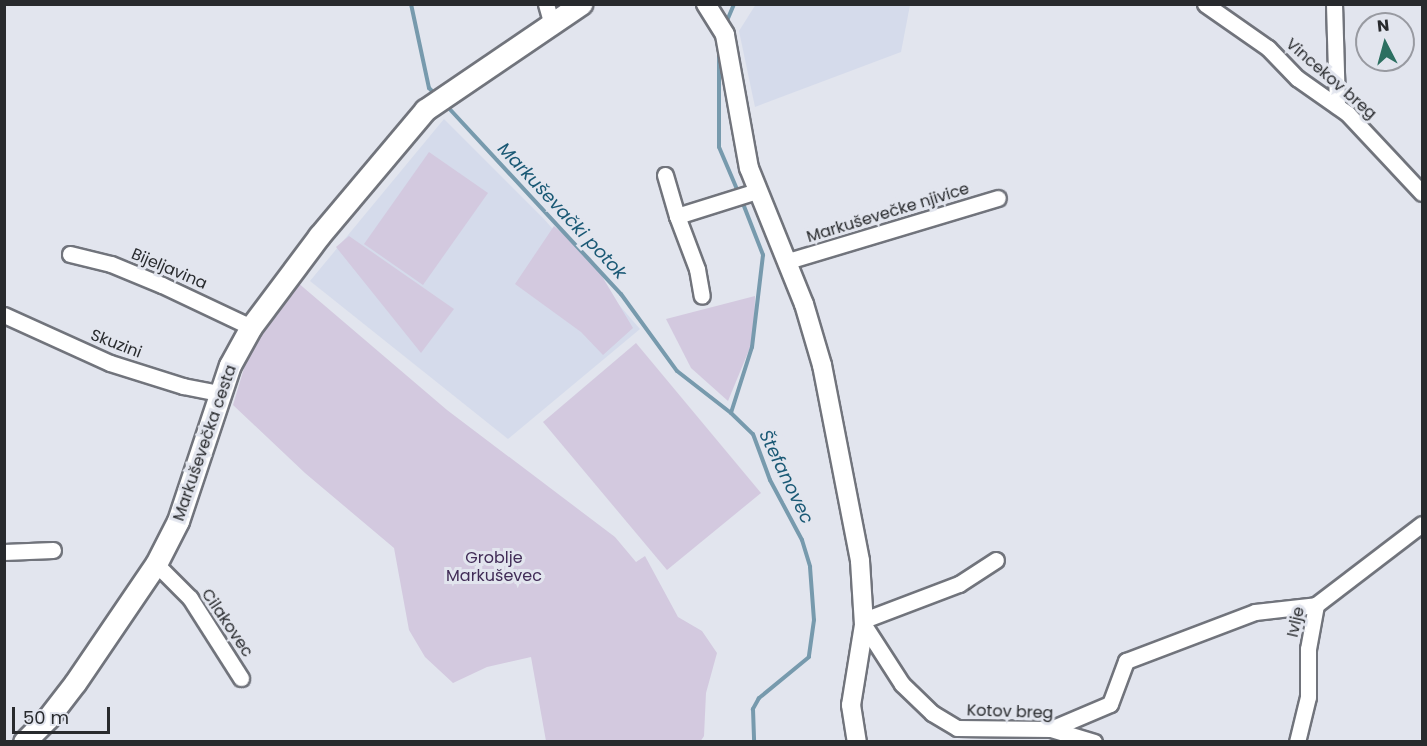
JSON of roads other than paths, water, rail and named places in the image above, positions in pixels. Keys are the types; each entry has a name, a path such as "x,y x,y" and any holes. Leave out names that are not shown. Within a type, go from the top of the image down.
{"main road":[{"name":"Markuševečka cesta","path":"24,741 48,718 75,683 156,564 178,521 219,393 251,327 361,182 437,99 533,39 549,15 581,4"}],"street":[{"name":"Vincekov breg","path":"1205,4 1268,48 1297,78 1337,106 1422,193"},
{"path":"1334,4 1337,106"},
{"path":"716,19 740,126 746,194 788,261 816,338 822,366 860,561 864,622 851,705 857,741"},
{"path":"664,175 697,269 702,296"},
{"path":"677,216 746,194"},
{"name":"Markuševečke njivice","path":"788,261 998,198"},
{"name":"Bijeljavina","path":"70,254 111,264 251,327"},
{"name":"Skuzini","path":"4,315 110,363 183,386 219,393"},
{"name":"Ivlje","path":"1297,741 1308,697 1308,649 1316,605 1422,524"},
{"path":"4,552 52,550"},
{"path":"864,622 959,584 996,560"},
{"name":"Cilakovec","path":"156,564 190,598 242,678"},
{"path":"1051,729 1110,704 1126,661 1255,612 1316,605"},
{"name":"Kotov breg","path":"864,622 902,684 932,713 957,728 1051,729 1094,741"}],"waterway":[{"name":"Markuševački potok","path":"411,4 429,88 436,95"},
{"name":"Štefanovec","path":"726,23 734,4"},
{"name":"Štefanovec","path":"719,38 719,147 739,194"},
{"name":"Markuševački potok","path":"445,104 621,294 677,371 731,413"},
{"name":"Štefanovec","path":"742,201 763,255 752,347 731,413 753,434 770,480 802,540 810,567 814,620 809,657 759,698 753,709 754,742"}],"park label":[{"name":"Groblje Markuševec","path":"494,567"}]}
